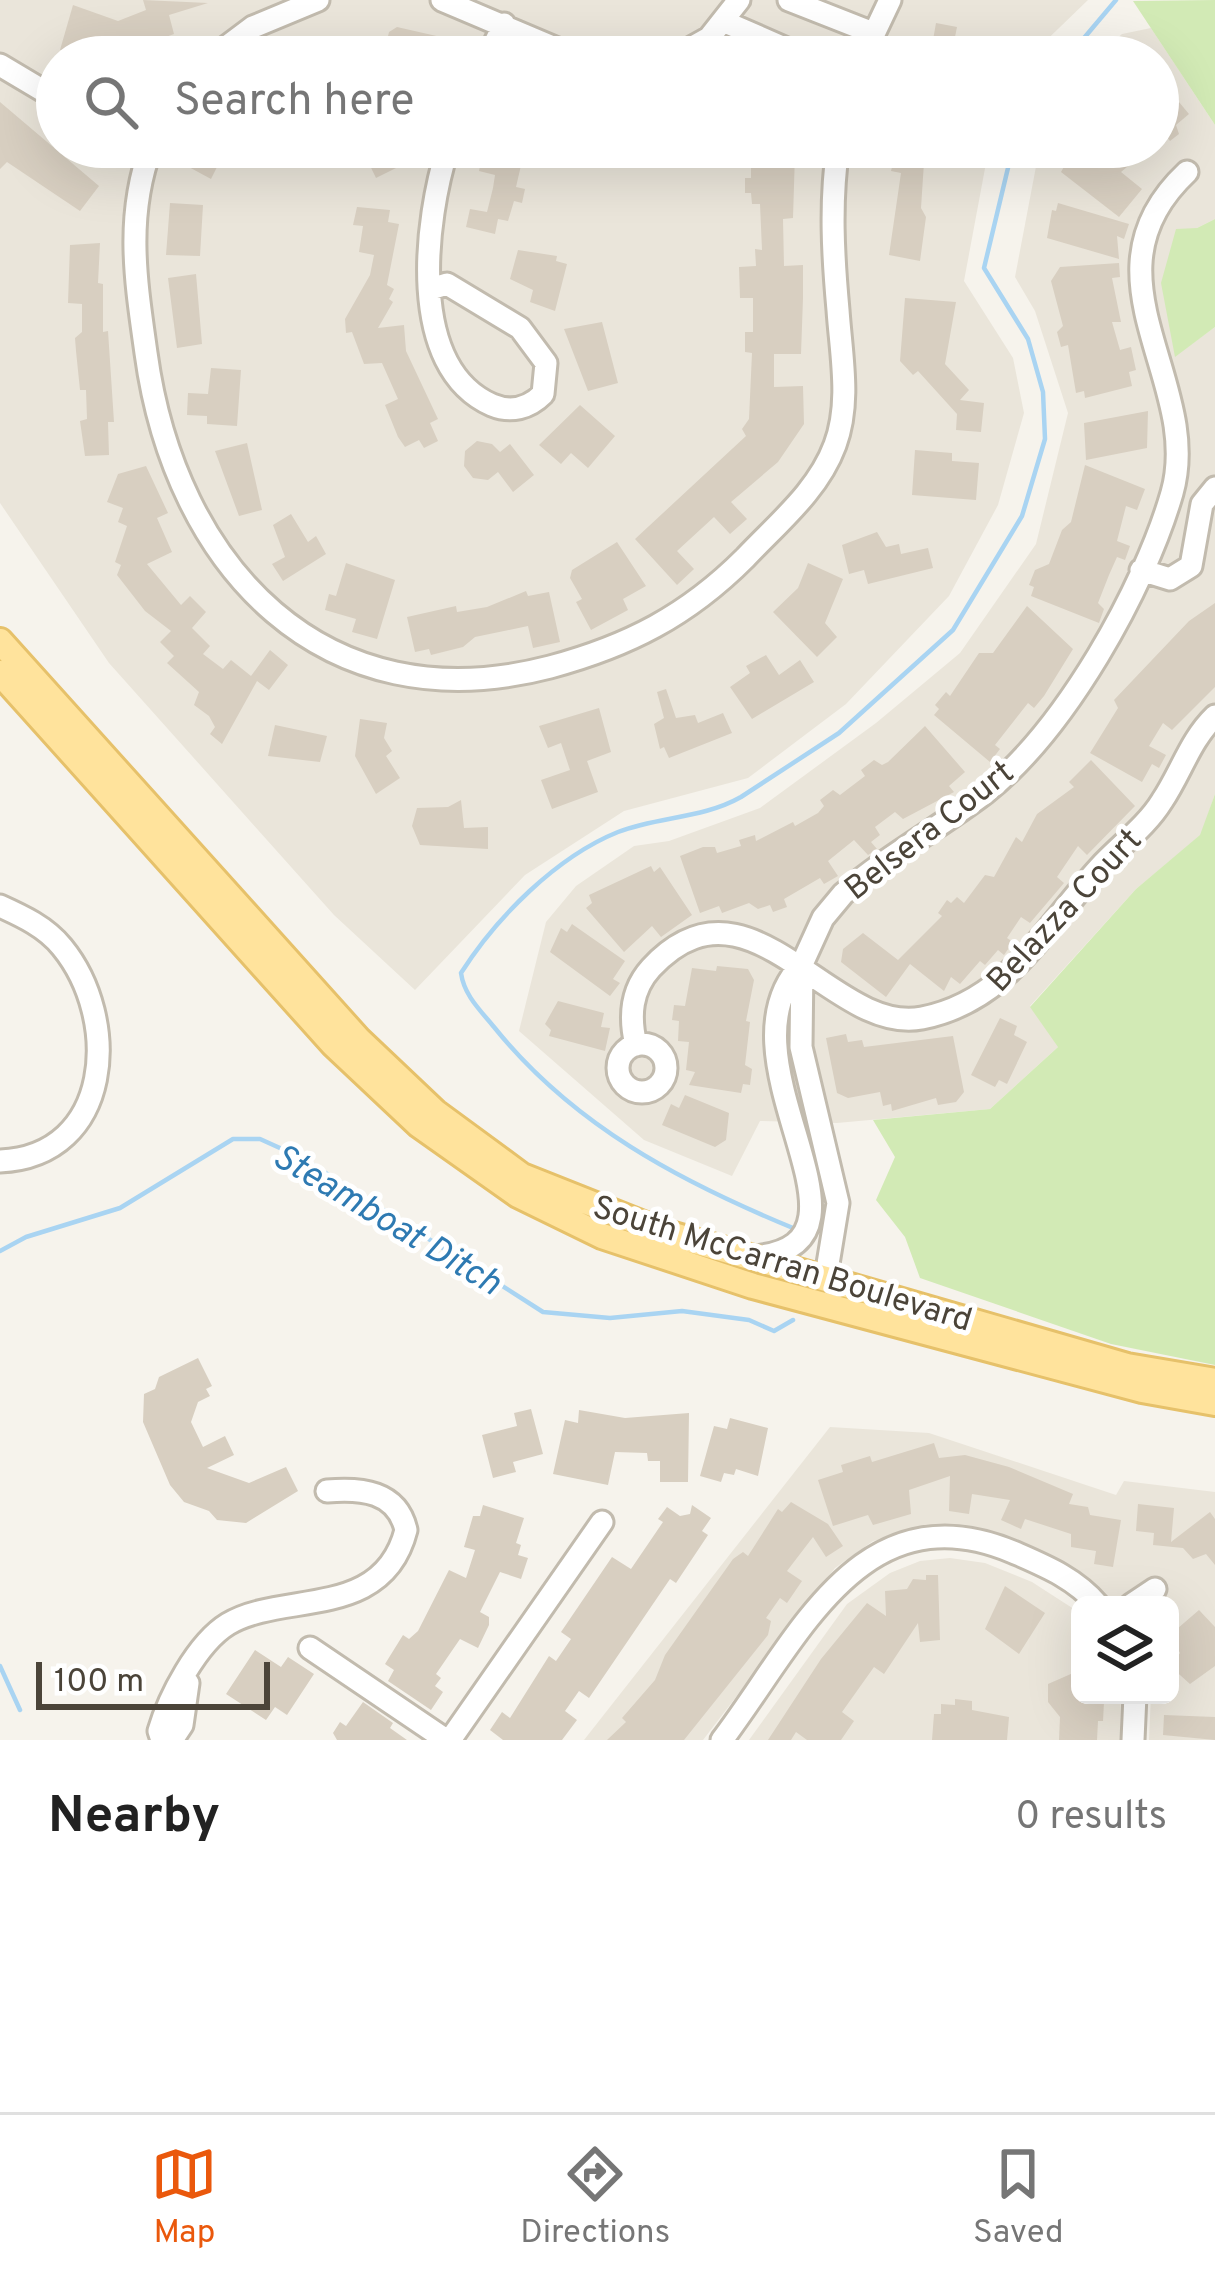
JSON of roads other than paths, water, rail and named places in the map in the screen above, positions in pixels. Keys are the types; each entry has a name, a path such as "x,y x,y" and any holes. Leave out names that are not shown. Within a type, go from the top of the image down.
{"main road":[{"name":"South McCarran Boulevard","path":"0,641 359,1040 435,1112 522,1176 569,1198 753,1257 1127,1366 1215,1381"},
{"name":"South McCarran Boulevard","path":"0,674 333,1043 419,1125 468,1164 547,1212 602,1236 753,1286 1142,1390 1215,1403"},
{"path":"753,1286 826,1276"}],"street":[{"path":"241,36 318,0"},
{"path":"442,0 531,36"},
{"path":"705,36 725,22 739,0"},
{"path":"789,0 873,33"},
{"path":"872,36 890,0"},
{"path":"725,22 757,36"},
{"path":"498,36 504,24"},
{"path":"0,65 36,86"},
{"path":"145,168 137,193 133,259 153,403 169,455 207,532 259,601 314,644 376,671 440,682 506,678 599,654 664,625 716,587 816,483 843,414 832,218 836,168"},
{"path":"431,289 447,284 520,328 549,374 536,401 498,408 465,386 433,333 431,289 434,205 443,168"},
{"name":"Belsera Court","path":"753,1257 778,1255 802,1243 812,1228 802,1153 772,1048 776,1008 823,918 843,894 1006,774 1107,648 1141,570 1172,491 1177,457 1144,317 1143,250 1156,206 1187,172"},
{"path":"1141,570 1170,579 1191,566 1202,504 1215,488"},
{"name":"Belazza Court","path":"636,1045 634,998 643,977 672,950 724,935 772,948 861,1006 895,1018 948,1012 976,1000 1014,970 1097,870 1145,823 1215,716"},
{"path":"0,906 53,937 72,961 85,988 102,1057 90,1106 78,1123 38,1155 0,1161"},
{"name":"Belsera Court","path":"802,964 801,1047 838,1203 826,1276"},
{"path":"772,1048 801,1047"},
{"path":"802,1153 826,1144"},
{"path":"162,1740 164,1716 200,1652 226,1624 256,1613 340,1598 395,1553 406,1530 391,1502 374,1492 327,1492"},
{"path":"310,1648 448,1740 602,1522"},
{"path":"722,1740 837,1583 856,1566 898,1544 947,1536 993,1544 1055,1570 1087,1596"},
{"path":"1145,1596 1155,1589"},
{"path":"172,1740 182,1725 188,1676"},
{"path":"1133,1740 1135,1704"}],"waterway":[{"name":"Steamboat Ditch","path":"1086,36 1116,0"},
{"name":"Steamboat Ditch","path":"793,1228 669,1170 593,1121 525,1062 473,1002 461,973 529,891 572,857 618,832 711,810 741,797 839,733 953,630 1022,516 1045,439 1043,392 1028,339 984,268 1008,168"},
{"name":"Steamboat Ditch","path":"0,1251 26,1237 120,1208 233,1139 260,1139 302,1158 543,1312 610,1318 682,1311 749,1320 774,1331 793,1320"},
{"name":"Steamboat Ditch","path":"0,1666 20,1710"}]}
